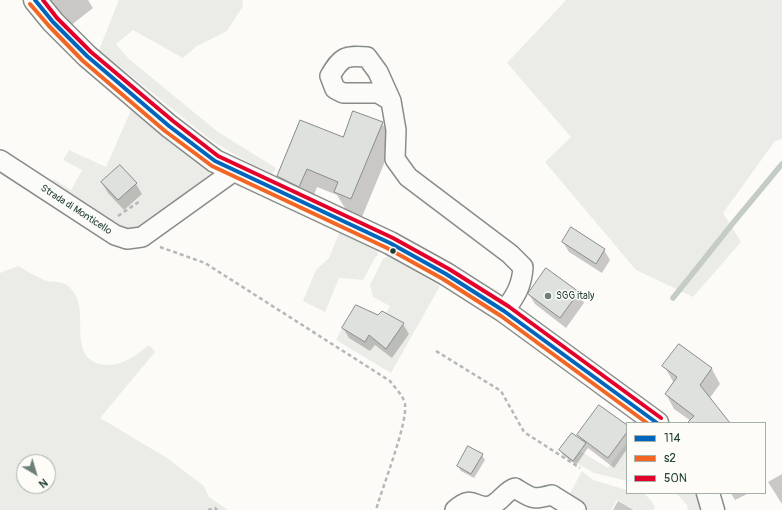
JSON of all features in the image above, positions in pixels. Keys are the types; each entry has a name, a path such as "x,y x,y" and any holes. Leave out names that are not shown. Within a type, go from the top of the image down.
{"main road":[{"path":"35,0 73,43 122,86 201,151 234,171 304,201 390,243 446,274 504,311 656,422"},
{"path":"708,494 713,510"}],"street":[{"path":"391,101 396,130 395,159 408,177 510,254 523,267 523,280 519,290 504,311"},
{"name":"Strada di Monticello","path":"0,160 115,235 128,239 142,237"},
{"path":"142,237 234,171"},
{"path":"455,510 463,503 469,502 488,506 515,488 533,499 552,496 576,510"}],"path":[{"path":"129,208 140,201"},
{"path":"142,237 165,250 193,257 205,263 390,381 402,397 405,405 403,421 376,510"},
{"path":"436,351 501,391 524,432 580,468"},
{"path":"208,510 215,508 217,510"}],"shaded area":[{"path":"119,0 242,0 243,6 227,31 197,46 183,58 133,30 116,44 129,59 218,132 276,168 271,176 212,141 99,50"},
{"path":"566,0 782,0 782,139 775,141 723,213 741,242 693,297 636,270 545,162 571,137 507,63"},
{"path":"132,108 219,176 157,218 154,215 145,221 147,224 129,235 45,184 50,180 55,180 71,190 82,170 63,160 69,150 106,167"},
{"path":"340,231 377,249 378,256 376,256 363,280 339,278 325,312 303,301 316,270 329,258"},
{"path":"388,256 440,286 391,373 336,340 342,328 364,342 369,335 386,349 404,323 386,313 390,306 373,297 370,285 383,259"},
{"path":"18,266 46,281 61,282 72,290 80,309 81,342 84,352 90,359 100,364 114,365 126,360 149,345 155,352 100,418 167,458 204,486 209,497 228,510 0,510 0,273"},
{"path":"626,443 626,481 594,473 573,461 580,451 608,468"},
{"path":"582,471 593,480 626,490 626,494 644,494 650,499 655,507 654,510 636,510 617,500 611,510 585,510 568,497"},
{"path":"677,494 696,494 701,510 688,510 687,505"}],"building":[{"path":"353,111 383,122 351,199 334,192 338,182 307,169 299,187 277,176 300,120 343,137"},
{"path":"120,165 137,183 118,200 101,182"},
{"path":"571,227 605,249 596,264 562,242"},
{"path":"546,268 579,292 560,318 528,294"},
{"path":"356,305 378,315 382,311 404,323 386,349 369,335 365,342 342,328"},
{"path":"679,344 712,368 700,385 729,422 688,422 694,416 665,394 677,377 662,366"},
{"path":"599,405 626,424 626,433 608,458 577,435"},
{"path":"572,433 586,443 573,461 559,450"},
{"path":"468,446 483,454 471,474 457,466"}],"waterway":[{"path":"673,298 782,164"}],"transit line":[{"name":"114","path":"35,0 53,22 87,56 169,126 215,161 390,243 446,274 504,311 656,422"},
{"name":"50N","path":"43,0 57,18 91,52 173,121 218,156 393,238 449,269 508,306 661,418"},
{"name":"s2","path":"30,4 83,61 165,131 212,166 387,248 443,279 501,316 646,422"}],"place":[{"name":"SGG italy","path":"548,296"}]}
